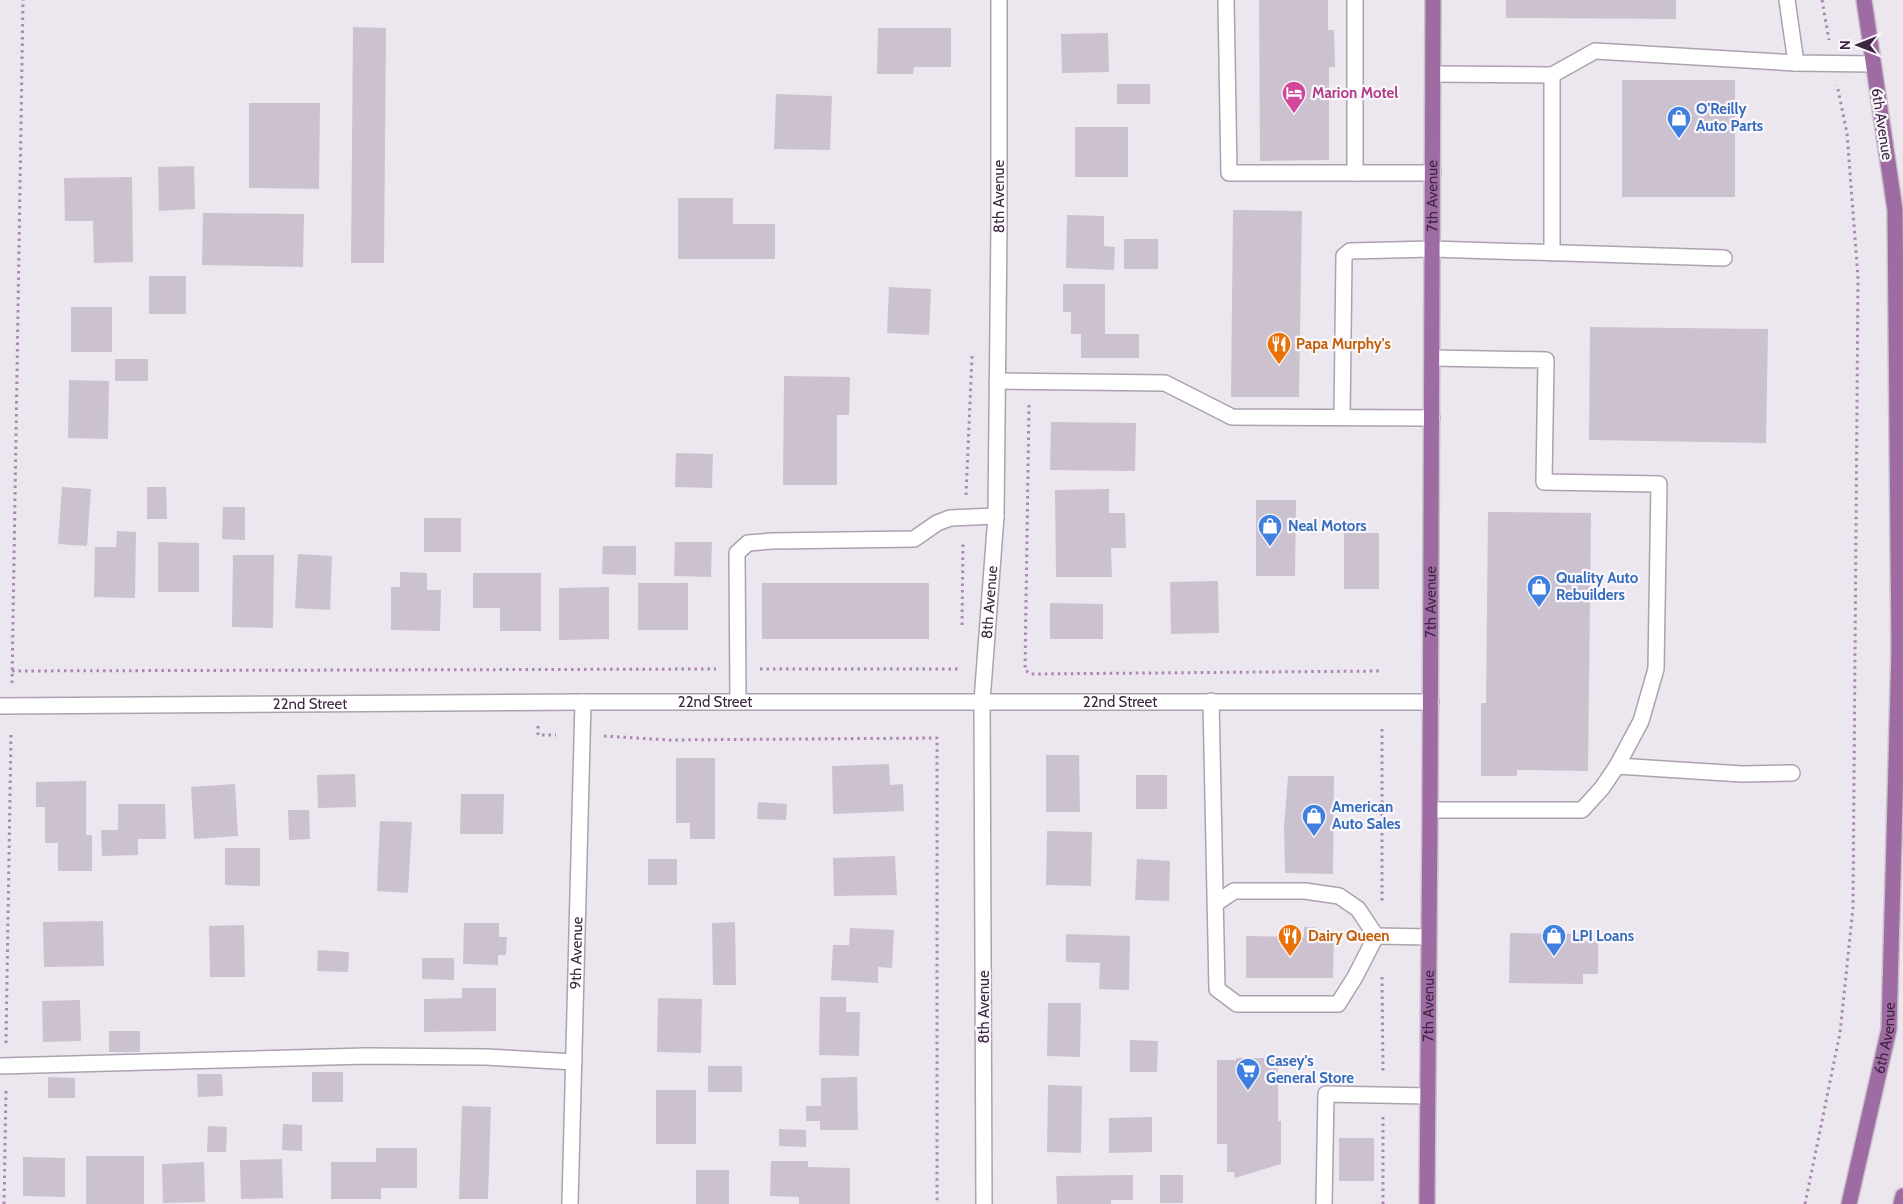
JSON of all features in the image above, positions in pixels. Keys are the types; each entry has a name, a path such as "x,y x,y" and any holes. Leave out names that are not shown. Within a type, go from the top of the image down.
{"main road":[{"name":"7th Avenue","path":"1427,1204 1433,0"},
{"name":"6th Avenue","path":"1849,1204 1889,1029 1900,703 1895,210 1864,0"},
{"path":"1901,1204 1903,1196"}],"street":[{"name":"8th Avenue","path":"984,1204 982,701 996,516 999,0"},
{"path":"1226,0 1228,173 1433,173"},
{"path":"1355,0 1355,173"},
{"path":"1787,0 1796,63"},
{"path":"1433,74 1552,75 1594,51 1796,63 1873,64"},
{"path":"1552,75 1552,253"},
{"path":"1342,417 1344,256 1350,251 1432,250 1724,258"},
{"path":"1430,810 1582,810 1602,788 1618,766 1641,721 1656,669 1659,484 1544,482 1546,360 1432,358"},
{"path":"997,382 1165,383 1232,416 1432,418"},
{"path":"738,701 738,553 748,543 914,539 936,523 950,518 996,516"},
{"name":"22nd Street","path":"0,706 738,701 1431,702"},
{"path":"1211,701 1217,989 1237,1004 1338,1004 1355,978 1376,936"},
{"name":"9th Avenue","path":"570,1204 583,702"},
{"path":"1618,766 1742,774 1792,774"},
{"path":"1215,904 1234,891 1305,891 1339,896 1358,909 1376,936"},
{"path":"1376,936 1429,937"},
{"path":"3,1066 366,1056 486,1057 574,1062"},
{"path":"1324,1204 1326,1094 1428,1096"}],"path":[{"path":"13,686 23,0"},
{"path":"1805,1204 1840,1033 1853,908 1858,278 1847,133 1822,0"},
{"path":"962,633 962,569 972,355"},
{"path":"1029,382 1025,670 1032,674 1382,671"},
{"path":"12,672 962,669 962,660"},
{"path":"538,726 538,735 556,735"},
{"path":"4,1204 3,1066 10,733"},
{"path":"598,736 669,740 937,738 937,1204"}],"building":[{"name":"Marion Motel","path":"1259,0 1328,0 1328,30 1334,30 1335,67 1329,67 1329,160 1260,161"},
{"path":"1506,0 1676,0 1676,19 1506,18"},
{"path":"353,27 386,28 384,263 351,263"},
{"path":"878,28 951,28 951,67 914,67 913,74 877,74"},
{"path":"1108,33 1109,72 1062,73 1061,34"},
{"name":"O'Reilly Auto Parts","path":"1622,80 1735,80 1735,197 1622,197"},
{"path":"1117,84 1150,84 1150,104 1117,104"},
{"path":"776,94 832,96 830,150 774,149"},
{"path":"249,103 320,103 319,189 249,188"},
{"path":"1075,127 1128,127 1128,177 1075,177"},
{"path":"194,166 195,209 159,211 158,167"},
{"path":"132,177 133,262 94,263 93,221 65,221 64,178"},
{"path":"678,198 733,198 733,224 775,224 775,259 678,259"},
{"path":"1233,210 1302,211 1299,397 1231,397"},
{"path":"203,213 304,214 303,267 202,265"},
{"path":"1067,215 1104,216 1104,246 1115,247 1114,270 1066,268"},
{"path":"1124,239 1158,239 1158,269 1124,269"},
{"path":"149,276 186,276 186,314 149,314"},
{"path":"1063,284 1105,284 1105,334 1139,334 1139,358 1081,358 1081,334 1071,334 1071,312 1063,312"},
{"path":"889,287 931,289 929,335 887,333"},
{"path":"71,307 112,307 112,352 71,352"},
{"path":"1590,327 1768,329 1766,443 1589,440"},
{"path":"115,359 148,359 148,381 115,381"},
{"path":"784,376 850,377 849,415 837,415 837,485 783,485"},
{"path":"69,380 109,381 108,439 68,438"},
{"path":"1051,422 1136,423 1135,471 1050,470"},
{"path":"676,453 713,454 712,488 675,487"},
{"path":"62,487 91,489 87,546 58,544"},
{"path":"147,487 166,487 167,519 147,519"},
{"path":"1109,489 1109,513 1125,513 1126,548 1111,548 1112,577 1056,577 1055,490"},
{"path":"1256,500 1296,500 1295,576 1256,576"},
{"path":"223,507 245,507 245,540 222,539"},
{"name":"Quality Auto Rebuilders","path":"1488,512 1591,513 1588,771 1517,770 1517,776 1481,776 1481,703 1486,703"},
{"path":"424,518 461,518 461,552 424,552"},
{"path":"117,531 136,532 135,598 94,597 95,547 116,547"},
{"path":"1344,533 1379,533 1379,589 1344,589"},
{"path":"158,542 199,543 199,592 158,592"},
{"path":"675,542 712,542 711,577 674,576"},
{"path":"603,546 636,546 636,575 602,574"},
{"path":"298,554 332,556 330,610 295,608"},
{"path":"233,555 274,555 273,628 232,627"},
{"path":"400,572 427,573 427,590 441,590 440,631 391,630 391,587 400,587"},
{"path":"473,573 541,573 541,631 500,631 500,608 473,608"},
{"path":"1218,581 1219,633 1171,634 1170,582"},
{"path":"638,583 688,583 688,630 638,630"},
{"path":"762,583 929,583 929,639 762,639"},
{"path":"609,587 609,639 559,640 559,588"},
{"path":"1050,603 1103,604 1103,639 1050,639"},
{"path":"1046,755 1079,755 1080,812 1046,812"},
{"path":"676,758 715,758 715,839 690,839 690,823 676,823"},
{"path":"889,764 890,785 903,784 904,811 833,814 832,766"},
{"path":"355,774 356,807 318,808 317,775"},
{"path":"1136,775 1167,775 1167,809 1136,809"},
{"path":"1288,776 1334,776 1333,874 1285,873 1284,827"},
{"path":"86,781 86,835 92,835 92,871 58,871 58,843 45,843 45,807 36,807 36,782"},
{"path":"235,784 238,836 194,839 191,787"},
{"path":"461,794 504,794 503,834 460,834"},
{"path":"758,802 787,804 786,820 757,819"},
{"path":"118,804 165,804 166,839 138,839 138,855 102,856 101,830 118,830"},
{"path":"288,810 309,810 310,839 289,840"},
{"path":"380,821 412,822 408,893 377,891"},
{"path":"1047,831 1092,832 1091,886 1046,885"},
{"path":"225,848 260,848 260,886 225,885"},
{"path":"895,856 897,895 834,896 833,858"},
{"path":"648,859 677,859 677,885 648,885"},
{"path":"1137,859 1170,861 1169,901 1135,900"},
{"path":"103,921 104,966 44,967 43,922"},
{"path":"735,922 736,985 713,985 712,923"},
{"path":"464,923 499,923 499,937 507,937 506,955 498,955 498,965 463,964"},
{"path":"244,925 245,977 210,977 209,926"},
{"name":"Dairy Queen","path":"1304,927 1315,927 1315,934 1334,934 1333,978 1246,978 1246,936 1304,937"},
{"path":"850,928 894,930 892,968 878,967 878,983 831,980 833,945 849,945"},
{"name":"LPI Loans","path":"1510,933 1584,934 1584,941 1598,941 1598,974 1583,974 1583,984 1509,983"},
{"path":"1066,934 1130,936 1129,990 1099,989 1100,963 1066,962"},
{"path":"318,950 349,952 348,972 317,971"},
{"path":"422,958 454,958 454,980 422,979"},
{"path":"462,988 496,988 496,1031 424,1032 424,999 462,998"},
{"path":"820,997 846,997 846,1012 860,1012 859,1056 819,1055"},
{"path":"658,998 702,999 701,1053 657,1052"},
{"path":"80,1000 81,1041 43,1042 42,1001"},
{"path":"1048,1003 1081,1003 1080,1057 1047,1056"},
{"path":"109,1031 140,1031 140,1052 109,1052"},
{"path":"1130,1040 1158,1041 1157,1072 1130,1072"},
{"name":"Casey's General Store","path":"1236,1058 1278,1058 1278,1121 1281,1121 1281,1164 1235,1178 1234,1172 1227,1172 1227,1144 1217,1144 1217,1060 1236,1060"},
{"path":"708,1066 742,1066 742,1092 708,1092"},
{"path":"312,1072 343,1072 343,1102 312,1102"},
{"path":"197,1074 222,1074 223,1096 198,1097"},
{"path":"48,1077 75,1078 75,1098 48,1098"},
{"path":"857,1077 858,1130 820,1130 820,1121 806,1121 806,1106 821,1106 821,1078"},
{"path":"1048,1085 1082,1086 1081,1153 1047,1152"},
{"path":"656,1090 696,1090 696,1144 656,1144"},
{"path":"462,1106 491,1107 488,1199 459,1199"},
{"path":"1152,1117 1152,1152 1109,1153 1109,1118"},
{"path":"283,1124 302,1125 302,1151 282,1150"},
{"path":"208,1126 227,1127 226,1152 207,1152"},
{"path":"779,1129 806,1130 806,1147 779,1146"},
{"path":"1339,1138 1374,1138 1374,1181 1339,1181"},
{"path":"376,1148 417,1148 417,1188 381,1188 381,1199 331,1199 331,1162 376,1162"},
{"path":"86,1156 144,1156 144,1204 86,1204"},
{"path":"23,1157 65,1158 65,1197 23,1196"},
{"path":"282,1159 283,1198 241,1199 240,1160"},
{"path":"771,1161 808,1161 808,1167 850,1168 850,1204 799,1204 799,1197 770,1196"},
{"path":"204,1162 205,1202 163,1203 162,1164"},
{"path":"696,1170 729,1170 729,1204 696,1204"},
{"path":"1133,1175 1133,1200 1111,1200 1111,1204 1057,1204 1056,1176"},
{"path":"1160,1175 1183,1175 1183,1203 1160,1203"}],"place":[{"name":"Marion Motel","path":"1294,114"},
{"name":"O'Reilly Auto Parts","path":"1679,139"},
{"name":"Papa Murphy's","path":"1279,365"},
{"name":"Neal Motors","path":"1270,547"},
{"name":"Quality Auto Rebuilders","path":"1539,608"},
{"name":"American Auto Sales","path":"1314,837"},
{"name":"Dairy Queen","path":"1290,957"},
{"name":"LPI Loans","path":"1554,957"},
{"name":"Casey's General Store","path":"1248,1091"}]}
